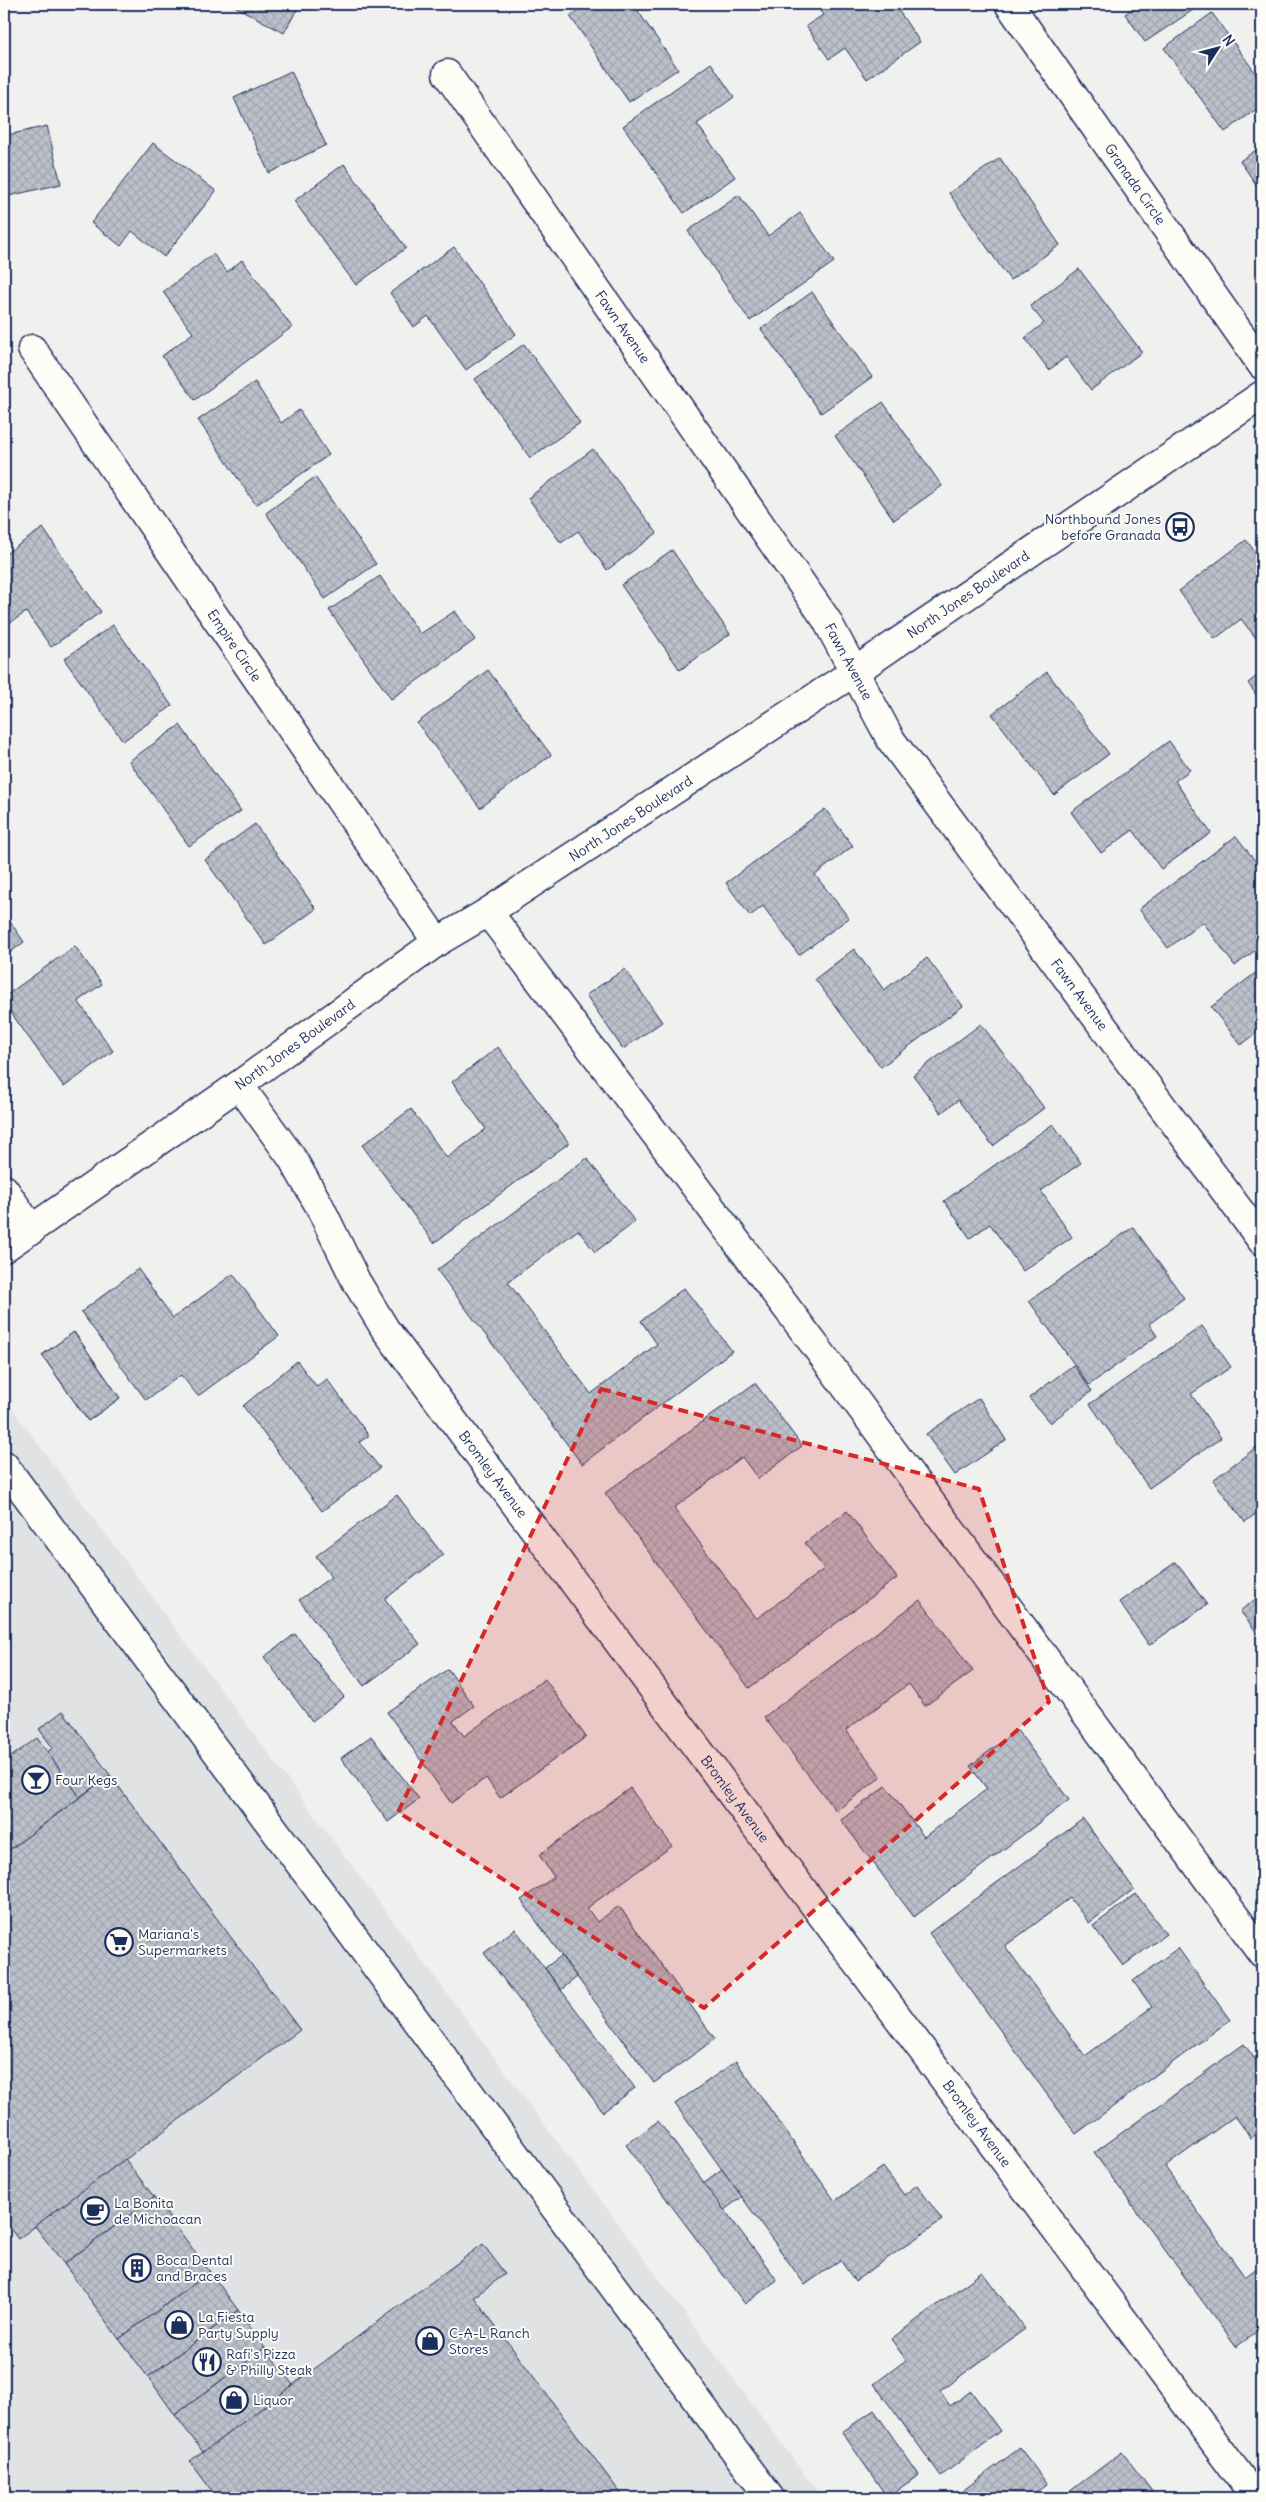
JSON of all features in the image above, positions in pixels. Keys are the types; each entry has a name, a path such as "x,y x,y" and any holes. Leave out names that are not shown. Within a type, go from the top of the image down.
{"street":[{"name":"Granada Circle","path":"1009,4 1262,365"},
{"name":"Fawn Avenue","path":"446,74 826,619 890,740 1262,1241"},
{"name":"Empire Circle","path":"32,348 438,942"},
{"name":"North Jones Boulevard","path":"4,1248 239,1086 438,942 488,912 854,672 1262,396"},
{"path":"488,912 820,1352 1262,1953"},
{"name":"Bromley Avenue","path":"239,1086 292,1158 319,1205 356,1282 385,1329 1256,2498"},
{"path":"4,1189 32,1230"},
{"path":"4,1465 770,2498"}],"highlighted area":[{"path":"601,1389 979,1489 1049,1702 704,2008 398,1812"}],"shaded area":[{"path":"4,1398 822,2498 4,2498"}],"building":[{"path":"231,4 300,4 284,33"},
{"path":"588,4 633,4 678,69 629,102 570,16"},
{"path":"815,4 894,4 920,42 867,79 845,48 829,59 806,26 823,15"},
{"path":"1130,4 1202,4 1145,42 1125,14 1133,8"},
{"path":"1212,13 1262,82 1262,105 1225,132 1164,48"},
{"path":"711,63 734,97 697,124 735,177 684,213 623,126"},
{"path":"291,71 326,145 269,173 234,98"},
{"path":"47,126 61,184 4,197 4,136"},
{"path":"153,143 216,191 164,257 132,231 121,246 91,223"},
{"path":"1262,146 1262,193 1240,161"},
{"path":"1000,158 1060,245 1010,280 949,193"},
{"path":"344,164 406,248 356,285 294,201"},
{"path":"739,195 768,236 800,213 834,262 750,321 688,231"},
{"path":"454,247 516,334 466,370 428,316 414,327 390,293"},
{"path":"213,254 227,272 242,260 292,327 195,400 162,356 193,333 163,292"},
{"path":"1079,269 1142,352 1091,390 1066,357 1049,370 1025,338 1044,323 1030,306"},
{"path":"812,292 872,377 821,413 761,329"},
{"path":"524,344 580,423 530,458 475,379"},
{"path":"255,382 281,423 299,410 329,455 256,505 198,420"},
{"path":"883,402 942,486 894,520 835,436"},
{"path":"593,449 657,533 607,570 578,531 561,543 528,498"},
{"path":"315,477 376,564 325,599 266,513"},
{"path":"43,528 101,612 51,647 26,612 4,627 4,555"},
{"path":"1246,540 1262,561 1262,639 1259,642 1241,619 1215,639 1179,591"},
{"path":"672,550 730,634 680,670 621,585"},
{"path":"380,576 420,634 455,611 475,640 391,699 329,610"},
{"path":"113,625 172,706 123,741 64,659"},
{"path":"488,670 551,755 480,808 417,723"},
{"path":"1047,672 1109,754 1054,795 992,714"},
{"path":"1262,672 1262,703 1248,683"},
{"path":"180,725 241,811 189,846 129,761"},
{"path":"1169,741 1190,770 1175,781 1211,833 1161,869 1133,830 1101,853 1071,812"},
{"path":"825,809 853,846 815,875 849,918 799,955 763,906 750,916 726,883"},
{"path":"255,824 316,909 266,945 205,860"},
{"path":"1236,836 1262,870 1262,945 1235,966 1203,922 1168,948 1139,909"},
{"path":"4,913 24,942 4,957"},
{"path":"75,946 102,984 78,1001 113,1051 64,1087 4,1003 4,997"},
{"path":"854,949 884,990 927,958 963,1006 881,1067 815,979"},
{"path":"1262,968 1262,1029 1241,1045 1211,1007"},
{"path":"625,969 662,1022 623,1049 586,995"},
{"path":"981,1024 1044,1108 993,1146 958,1100 941,1113 913,1075"},
{"path":"498,1047 569,1143 434,1243 362,1145 411,1109 447,1158 486,1129 452,1082"},
{"path":"1053,1124 1081,1163 1041,1191 1072,1237 1023,1271 990,1224 970,1238 944,1201"},
{"path":"587,1158 635,1222 595,1252 578,1230 508,1282 591,1394 657,1344 641,1321 684,1288 732,1351 582,1464 437,1270"},
{"path":"1133,1227 1184,1298 1149,1324 1157,1336 1089,1385 1029,1301"},
{"path":"138,1269 173,1318 233,1274 279,1336 198,1396 181,1375 146,1400 81,1312"},
{"path":"1202,1326 1231,1367 1191,1394 1221,1438 1149,1488 1090,1404"},
{"path":"74,1332 120,1398 88,1421 42,1355"},
{"path":"74,1332 120,1398 88,1421 42,1355"},
{"path":"297,1361 317,1387 327,1379 369,1436 359,1442 380,1468 322,1511 243,1406"},
{"path":"1073,1365 1092,1391 1050,1423 1029,1398"},
{"path":"755,1383 802,1446 758,1479 742,1457 674,1508 756,1619 824,1569 805,1543 847,1511 897,1578 749,1688 605,1493"},
{"path":"979,1398 1006,1440 955,1475 926,1434"},
{"path":"1262,1443 1262,1509 1245,1522 1213,1480"},
{"path":"397,1495 443,1555 385,1599 420,1644 364,1686 299,1600 331,1577 316,1556"},
{"path":"1176,1562 1207,1605 1149,1645 1119,1602"},
{"path":"1262,1594 1262,1639 1240,1611"},
{"path":"920,1600 973,1671 925,1706 909,1684 846,1730 881,1777 836,1811 764,1717"},
{"path":"295,1634 344,1697 312,1721 264,1657"},
{"path":"448,1669 474,1706 453,1721 464,1736 545,1679 586,1737 500,1798 486,1778 451,1803 387,1712"},
{"path":"63,1711 110,1775 80,1797 47,1752 53,1748 39,1729"},
{"path":"1017,1730 1069,1800 914,1917 841,1820 886,1786 924,1837 987,1789 970,1766"},
{"path":"371,1736 419,1799 388,1822 341,1758"},
{"name":"Four Kegs","path":"37,1738 80,1797 4,1854 4,1762"},
{"name":"Mariana's Supermarkets","path":"110,1775 300,2030 18,2239 4,2220 4,1854"},
{"path":"630,1788 672,1846 587,1908 597,1922 619,1906 715,2039 654,2083 521,1900 554,1877 539,1855"},
{"path":"1083,1819 1134,1889 1089,1923 1070,1898 1005,1946 1085,2056 1152,2007 1133,1981 1178,1948 1230,2020 1076,2134 929,1933"},
{"path":"1136,1894 1166,1934 1123,1966 1093,1926"},
{"path":"515,1929 635,2088 603,2112 484,1953"},
{"path":"561,1956 577,1977 561,1990 545,1968"},
{"path":"1244,2044 1262,2069 1262,2130 1251,2138 1235,2116 1165,2167 1245,2277 1262,2264 1262,2328 1236,2347 1094,2153"},
{"path":"736,2061 835,2201 883,2167 904,2195 917,2185 942,2220 855,2281 840,2260 805,2285 675,2104"},
{"path":"658,2121 777,2280 745,2304 626,2145"},
{"name":"La Bonita de Michoacan","path":"125,2159 154,2197 64,2264 35,2226"},
{"path":"722,2169 742,2197 724,2210 703,2183"},
{"name":"Boca Dental and Braces","path":"154,2197 210,2272 119,2339 64,2264"},
{"name":"C-A-L Ranch Stores","path":"483,2244 505,2274 474,2297 624,2498 217,2498 190,2461"},
{"name":"La Fiesta Party Supply","path":"210,2272 238,2310 148,2377 119,2339"},
{"path":"982,2272 1025,2329 940,2391 950,2406 971,2391 1000,2431 941,2476 874,2384 906,2360 891,2339"},
{"name":"Rafi's Pizza & Philly Steak","path":"238,2310 265,2348 175,2415 148,2377"},
{"name":"Liquor","path":"265,2348 293,2385 203,2452 175,2415"},
{"path":"874,2410 919,2475 887,2497 842,2432"},
{"path":"1020,2448 1047,2484 1028,2498 966,2498 961,2492"},
{"path":"1122,2452 1157,2498 1061,2498"}],"place":[{"name":"Northbound Jones before Granada","path":"1180,527"},
{"name":"Four Kegs","path":"36,1780"},
{"name":"Mariana's Supermarkets","path":"119,1942"},
{"name":"La Bonita de Michoacan","path":"95,2211"},
{"name":"Boca Dental and Braces","path":"137,2268"},
{"name":"La Fiesta Party Supply","path":"179,2325"},
{"name":"C-A-L Ranch Stores","path":"430,2341"},
{"name":"Rafi's Pizza & Philly Steak","path":"207,2362"},
{"name":"Liquor","path":"234,2400"}]}
